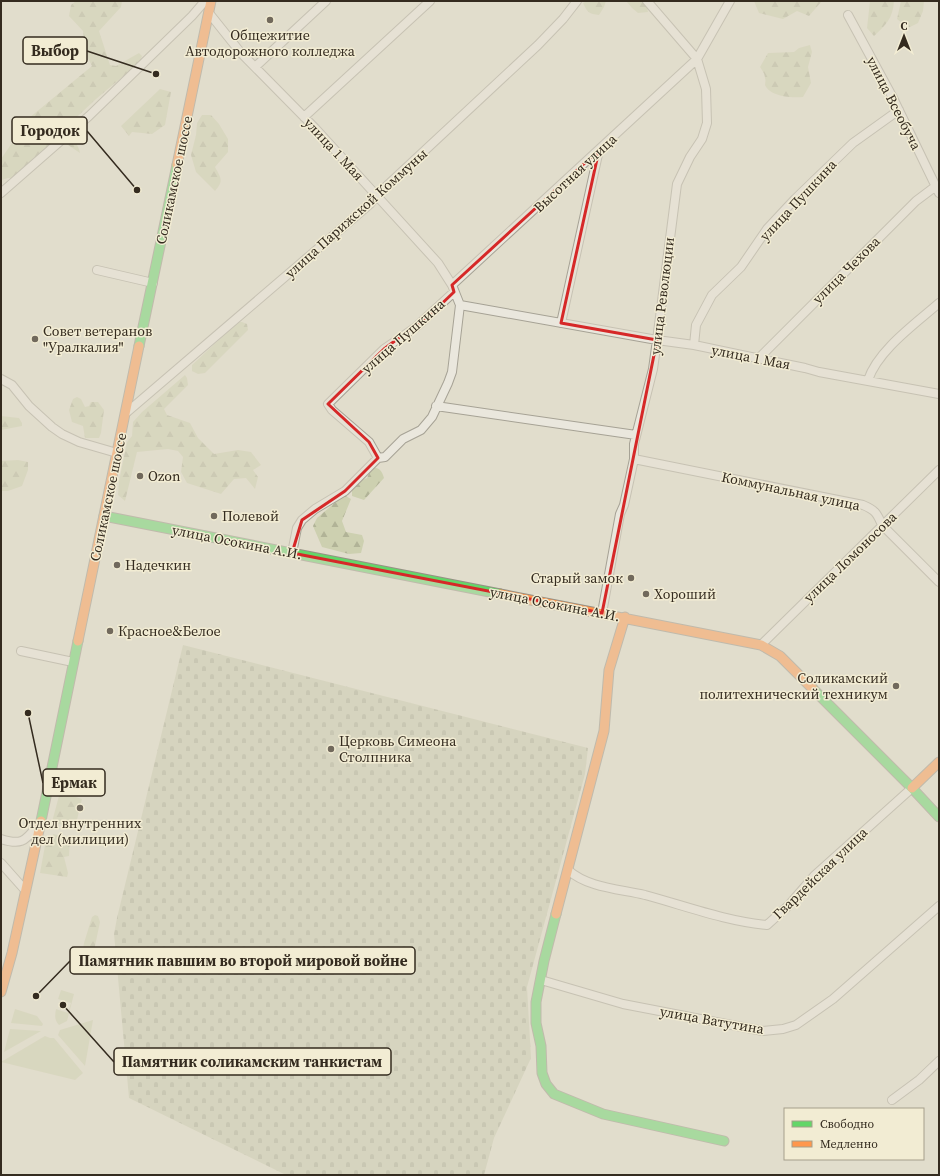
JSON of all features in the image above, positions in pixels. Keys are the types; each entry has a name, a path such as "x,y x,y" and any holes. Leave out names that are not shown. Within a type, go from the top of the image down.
{"main road":[{"name":"Соликамское шоссе","path":"1,992 12,952 41,821 72,662 104,516 211,1"},
{"name":"улица Осокина А.И.","path":"104,516 602,614 625,617 761,645 780,656 939,817"},
{"path":"625,617 609,670 604,730 544,961 536,1002 536,1023 541,1046 542,1073 546,1084 554,1094 603,1114 724,1141"},
{"name":"Гвардейская улица","path":"912,788 939,762"}],"street":[{"path":"1,193 89,116 192,16 205,1"},
{"path":"255,67 326,1"},
{"path":"304,117 430,1"},
{"name":"улица Парижской Коммуны","path":"125,414 360,212 538,45 563,19 577,1"},
{"name":"улица Революции","path":"602,614 620,514 624,505 634,459 634,444 653,370 677,184 690,157 702,139 707,123 706,88 697,60 647,1"},
{"name":"Высотная улица","path":"453,289 599,150 697,60 730,1"},
{"name":"улица 1 Мая","path":"209,13 241,53 304,117 438,263 453,289 460,305 694,345 819,372 939,394"},
{"name":"улица Всеобуча","path":"848,15 893,98 937,189"},
{"name":"улица Пушкина","path":"694,345 696,325 712,295 741,267 767,229 795,199 853,143 899,110"},
{"path":"561,323 599,150"},
{"name":"улица Чехова","path":"759,358 916,200 937,189"},
{"path":"97,270 153,282"},
{"name":"улица Пушкина","path":"378,458 369,442 332,410 328,404 384,349 416,327 431,314 453,289"},
{"path":"868,380 871,370 882,354 939,303"},
{"path":"292,553 297,528 302,520 315,509 345,491 378,458 385,457 403,439 421,430 432,417 452,372 460,305"},
{"path":"1,379 12,385 29,406 62,434 79,442 117,453"},
{"path":"436,406 636,435"},
{"name":"Коммунальная улица","path":"634,459 863,505 872,509 878,514 882,525 939,582"},
{"name":"улица Ломоносова","path":"761,645 939,470"},
{"path":"21,651 72,662"},
{"name":"Гвардейская улица","path":"568,870 585,881 644,895 735,920 767,925 788,906 814,876 912,788"},
{"path":"1,839 11,842 19,842 28,837 41,821"},
{"path":"1,863 25,890"},
{"name":"улица Ватутина","path":"541,980 630,1005 763,1031 783,1029 796,1025 833,999 939,906"},
{"path":"892,1100 919,1080 939,1061"}],"highlighted area":[{"path":"599,150 561,323 657,340 602,613 292,553 302,520 345,491 378,458 369,442 328,404 384,349 431,314 454,292 452,285"}],"green space":[{"path":"76,1 122,1 121,7 99,31 110,65 116,66 139,53 142,56 140,62 96,99 64,129 76,143 80,153 65,143 21,179 8,178 2,180 1,159 29,118 92,66 86,54 83,31 69,16 71,5"},
{"path":"587,1 606,1 599,15 593,14 587,10 583,3"},
{"path":"626,1 642,1 648,12 638,13"},
{"path":"754,1 822,1 809,16 797,11 783,19 759,13"},
{"path":"870,1 894,1 892,12 888,21 874,36 867,28"},
{"path":"901,1 924,1 923,11 918,23 908,28 897,19"},
{"path":"810,45 812,52 808,67 811,83 803,97 782,96 768,89 765,85 764,75 760,67 768,53 794,52 799,48"},
{"path":"160,89 171,92 165,125 152,134 132,132 129,136 121,126"},
{"path":"202,115 211,115 219,124 228,139 228,152 215,167 221,182 215,191 196,172 191,155 196,135 197,123"},
{"path":"238,322 247,324 248,330 205,373 198,374 192,371 192,365"},
{"path":"185,375 188,385 164,409 167,415 190,423 198,438 214,454 238,450 251,452 261,465 253,470 258,477 255,489 246,478 234,479 221,494 187,483 181,472 183,457 178,451 168,449 137,452 125,501 118,495 119,481 127,442 132,436 133,422 142,412"},
{"path":"77,397 81,399 85,407 89,406 91,402 98,402 104,410 99,438 85,438 83,426 72,422 69,410 73,399"},
{"path":"1,416 19,418 22,426 1,430"},
{"path":"18,460 28,462 28,470 22,486 8,491 1,491 1,461"},
{"path":"372,467 380,470 384,478 364,500 352,496 352,490 360,481 367,478"},
{"path":"344,495 351,499 342,521 346,532 362,535 364,541 361,553 349,554 322,547 313,526 317,518"},
{"path":"183,645 588,748 585,774 527,987 531,1058 494,1138 484,1175 286,1175 129,1098 114,934"},
{"path":"60,792 82,799 75,828 52,822"},
{"path":"53,834 70,838 69,856 64,857 68,873 67,877 40,873 46,840 53,845"},
{"path":"95,915 98,916 100,922 90,970 84,971 80,965 84,943 92,917"},
{"path":"61,990 74,994 67,1021 59,1025 55,1015 56,1009 68,1013 71,1003 58,999"},
{"path":"15,1009 37,1016 43,1024 42,1026 11,1023"},
{"path":"93,1020 85,1066 58,1035 60,1030"},
{"path":"10,1029 41,1031 4,1052"},
{"path":"45,1036 54,1038 83,1073 75,1080 1,1062"}],"traffic: fast":[{"path":"139,346 177,165"},
{"path":"104,516 500,594"},
{"path":"41,821 78,641"},
{"path":"813,689 939,817"},
{"path":"556,914 544,961 536,1002 536,1023 541,1046 542,1073 546,1084 554,1094 603,1114 724,1141"}],"traffic: slow":[{"path":"177,165 211,1"},
{"path":"78,641 139,346"},
{"path":"500,594 761,645 780,656 813,689"},
{"path":"556,914 604,731 609,670 625,617"},
{"path":"912,788 939,762"},
{"path":"1,992 12,953 41,821"}],"place":[{"name":"Общежитие Автодорожного колледжа","path":"270,20"},
{"name":"Выбор","path":"156,74"},
{"name":"Городок","path":"137,190"},
{"name":"Совет ветеранов \"Уралкалия\"","path":"35,339"},
{"name":"Ozon","path":"140,476"},
{"name":"Полевой","path":"214,516"},
{"name":"Надечкин","path":"117,565"},
{"name":"Старый замок","path":"631,578"},
{"name":"Хороший","path":"646,594"},
{"name":"Красное&Белое","path":"110,631"},
{"name":"Соликамский политехнический техникум","path":"896,686"},
{"name":"Ермак","path":"28,713"},
{"name":"Церковь Симеона Столпника","path":"331,749"},
{"name":"Отдел внутренних дел (милиции)","path":"80,808"},
{"name":"Памятник павшим во второй мировой войне","path":"36,996"},
{"name":"Памятник соликамским танкистам","path":"63,1005"}]}
